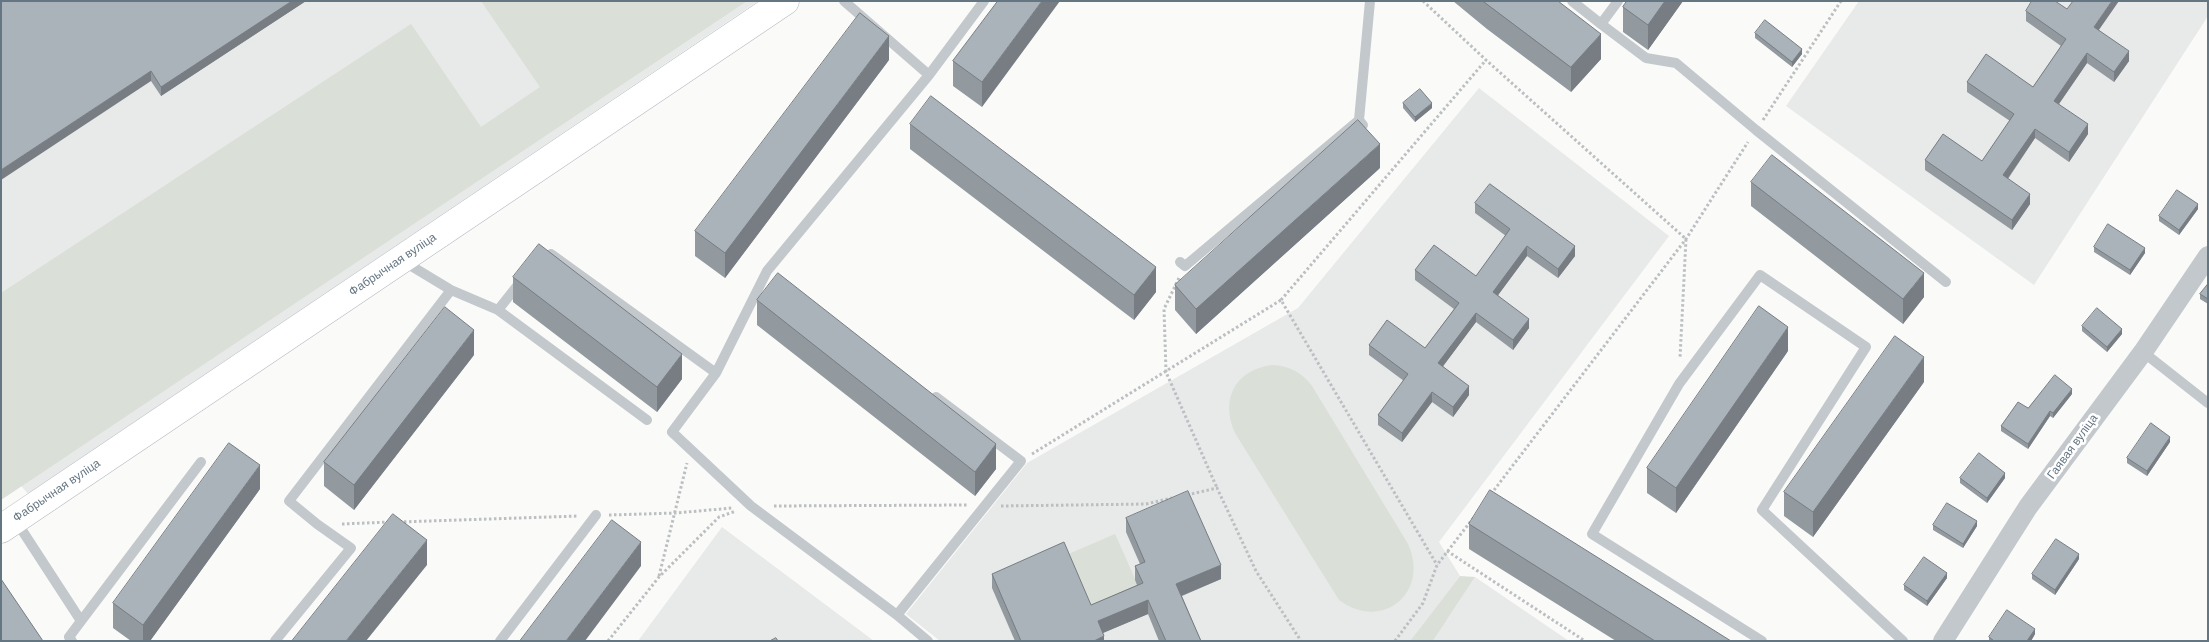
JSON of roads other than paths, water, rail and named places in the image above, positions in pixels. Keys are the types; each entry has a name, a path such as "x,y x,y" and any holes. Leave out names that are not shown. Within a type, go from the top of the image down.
{"main road":[{"name":"Фабрычная вуліца","path":"8,524 785,1"}],"street":[{"name":"Гаявая вуліца","path":"1943,641 2028,506 2142,352 2208,256"}],"lane":[{"path":"844,1 929,75"},
{"path":"928,641 897,615 751,506 672,432 716,373 771,274 929,75 984,1"},
{"path":"1182,264 1359,120 1370,1"},
{"path":"1572,1 1646,58 1676,63 1756,130 1946,282"},
{"path":"1601,24 1618,1"},
{"path":"1359,120 1371,134"},
{"path":"539,257 545,249 716,373"},
{"path":"400,260 451,290 498,310 647,420"},
{"path":"498,310 528,272"},
{"path":"1762,641 1592,534 1679,384 1760,275 1866,347 1762,510 1903,641"},
{"path":"274,641 351,548 289,501 451,290"},
{"path":"2142,352 2208,403"},
{"path":"897,615 1021,461 926,390"},
{"path":"72,641 69,637 201,462"},
{"path":"500,641 596,515"},
{"path":"8,524 81,621"}]}
